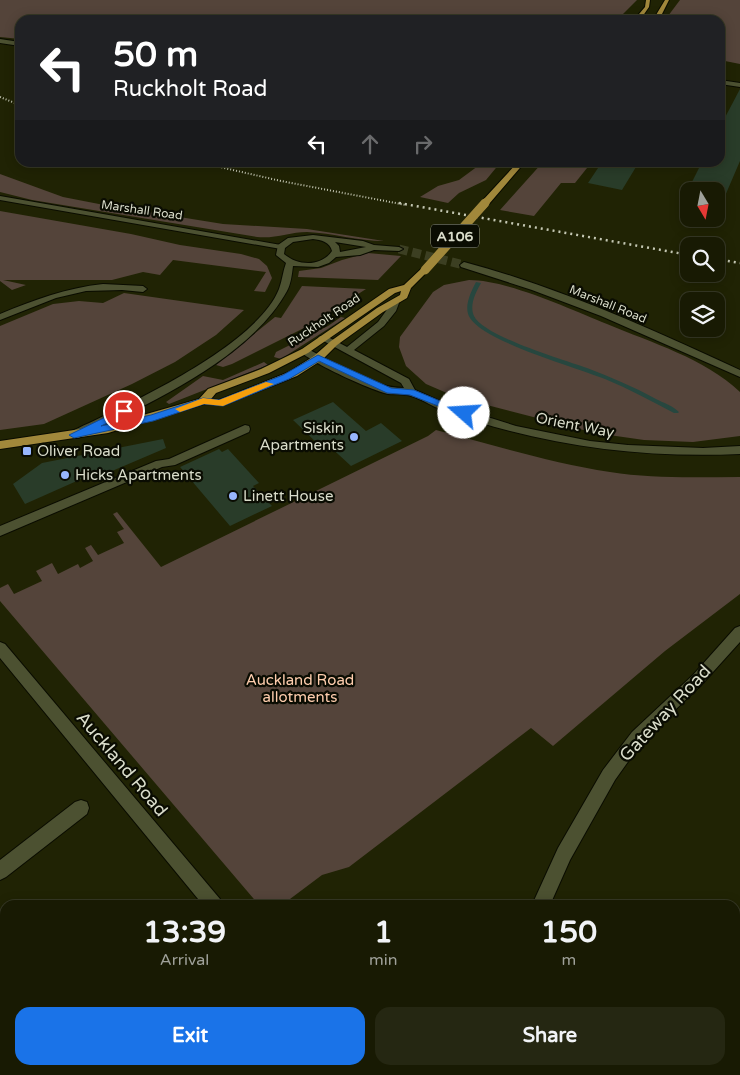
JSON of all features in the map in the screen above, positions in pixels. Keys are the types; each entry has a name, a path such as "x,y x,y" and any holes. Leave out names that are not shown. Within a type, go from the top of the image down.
{"main road":[{"path":"640,15 648,0"},
{"path":"659,15 667,0"},
{"name":"Ruckholt Road","path":"0,445 74,435 153,418 203,401 220,403 286,377 318,358 380,310 404,296 407,287 425,270 518,167"},
{"name":"Ruckholt Road","path":"203,401 212,391 265,371 305,351 392,291 407,287"}],"street":[{"path":"0,41 15,43"},
{"path":"725,76 740,78"},
{"path":"725,83 740,85"},
{"name":"Marshall Road","path":"0,198 281,247"},
{"path":"372,247 360,252 334,255 327,260 315,264 290,262 280,255 281,247 291,240 302,237 400,249"},
{"path":"327,240 335,246 334,255"},
{"path":"74,435 145,400 200,369 232,346 255,327 280,298 290,275 290,262"},
{"name":"Marshall Road","path":"464,265 550,294 654,335 740,374"},
{"path":"0,317 60,292 80,288 121,286 143,289"},
{"name":"Ruckholt Road","path":"348,350 380,326 391,314 394,303"},
{"name":"Orient Way","path":"323,338 405,381 411,392"},
{"name":"Orient Way","path":"305,351 390,391 411,392 446,407 519,430 599,446 648,452 697,454 740,450"},
{"path":"0,531 160,464 171,462 245,429"},
{"name":"Gateway Road","path":"543,900 564,854 609,775 637,737 698,679 740,632"},
{"name":"Auckland Road","path":"0,648 210,900"},
{"path":"0,872 81,808"}],"green space":[{"path":"0,0 637,0 622,15 15,15 15,38 0,37"},
{"path":"680,0 740,0 740,64 725,61 725,15 669,15"},
{"path":"477,167 497,167 486,180 459,193 448,203 420,197 438,186 459,180"},
{"path":"539,167 588,167 575,183 561,183 534,216 500,210"},
{"path":"0,174 63,197 99,204 223,224 307,229 384,241 307,232 257,237 32,200 0,192"},
{"path":"0,211 131,234 180,245 241,254 259,259 267,266 272,278 265,292 254,291 266,272 173,260 160,275 143,272 112,280 3,280 26,285 12,290 0,281"},
{"path":"368,253 401,256 378,280 298,277 299,271 321,268"},
{"path":"469,280 485,281 539,296 677,352 710,370 740,392 740,436 693,442 644,440 595,433 456,397 426,384 406,366 399,347 400,337 433,292 444,285"},
{"path":"302,286 366,289 310,325 232,364 223,367 216,365 275,317 281,318"},
{"path":"124,293 244,310 216,335 175,362 132,384 44,424 0,430 0,326 53,304 79,301 103,303"},
{"path":"341,317 345,318 281,359 274,357 276,352 328,326"},
{"path":"264,362 268,365 169,404 166,402 203,376 223,380"},
{"name":"Auckland Road allotments","path":"436,430 544,459 610,472 659,477 740,477 740,594 665,651 553,746 531,728 349,867 322,875 289,900 255,900 0,601 0,588 8,584 14,594 42,581 36,571 52,563 58,574 78,564 80,568 93,561 85,548 91,545 98,555 124,543 117,532 124,529 113,514 117,512 161,567 428,436"}],"building":[{"path":"740,89 740,161 725,196 725,182 692,182 700,167 725,167 725,118"},
{"path":"599,167 636,167 622,190 588,183"},
{"name":"Siskin Apartments","path":"333,402 366,431 381,423 402,441 351,466 326,443 320,446 293,420"},
{"name":"Hicks Apartments","path":"163,439 166,448 91,480 88,476 25,504 13,484 42,463"},
{"name":"Linett House","path":"219,449 222,452 228,449 259,483 253,486 272,506 230,526 180,467"}],"waterway":[{"path":"478,283 471,301 470,311 473,319 481,327 530,350 618,383 676,412"}],"tunnel":[{"path":"399,249 464,265"}],"railway":[{"path":"0,97 15,103"},
{"path":"220,167 406,205"},
{"path":"399,203 680,253"},
{"path":"725,260 740,263"}],"slow traffic":[{"path":"180,409 203,401 220,403 269,384"}],"place":[{"name":"Siskin Apartments","path":"354,437"},
{"name":"Oliver Road","path":"27,451"},
{"name":"Hicks Apartments","path":"65,475"},
{"name":"Linett House","path":"233,496"}],"route":[{"path":"124,411 74,435 153,418 203,401 220,403 293,374 318,358 390,391 411,392 464,413"}]}
